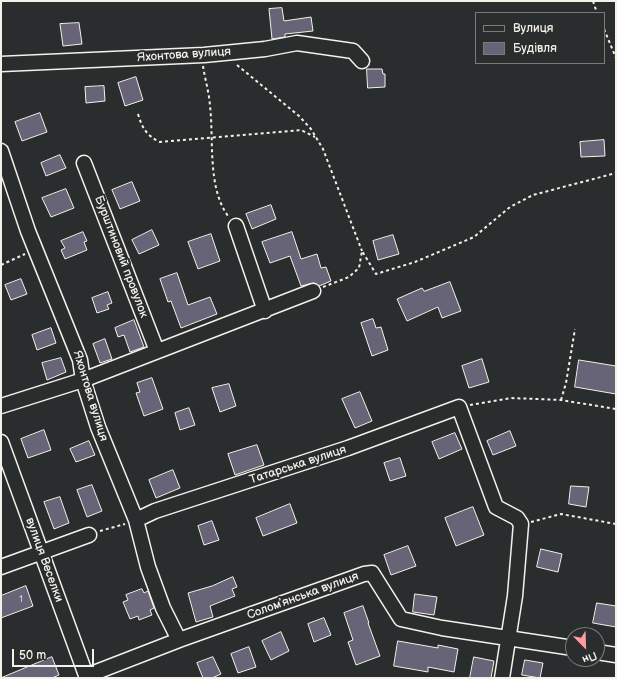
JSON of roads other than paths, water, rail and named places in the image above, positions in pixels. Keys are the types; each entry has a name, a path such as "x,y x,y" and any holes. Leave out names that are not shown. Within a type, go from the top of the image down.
{"street":[{"name":"Яхонтова вулиця","path":"1,64 201,55 297,43 353,51 362,61"},
{"name":"Яхонтова вулиця","path":"1,151 36,250 80,360 84,380 98,427 136,520 148,567 163,608 178,640"},
{"name":"Бурштиновий провулок","path":"84,163 157,351"},
{"path":"236,226 265,311"},
{"path":"1,406 84,380 265,311 313,291"},
{"name":"Татарська вулиця","path":"136,520 155,511 341,450 459,407 496,507 517,518 522,524 515,596 507,638"},
{"name":"вулиця Веселки","path":"1,442 87,677"},
{"path":"1,567 89,535"},
{"name":"Соломʼянська вулиця","path":"87,677 178,640 357,576 372,573 401,619 442,628 565,647"},
{"path":"502,678 507,638"},
{"path":"605,653 616,655"}]}
